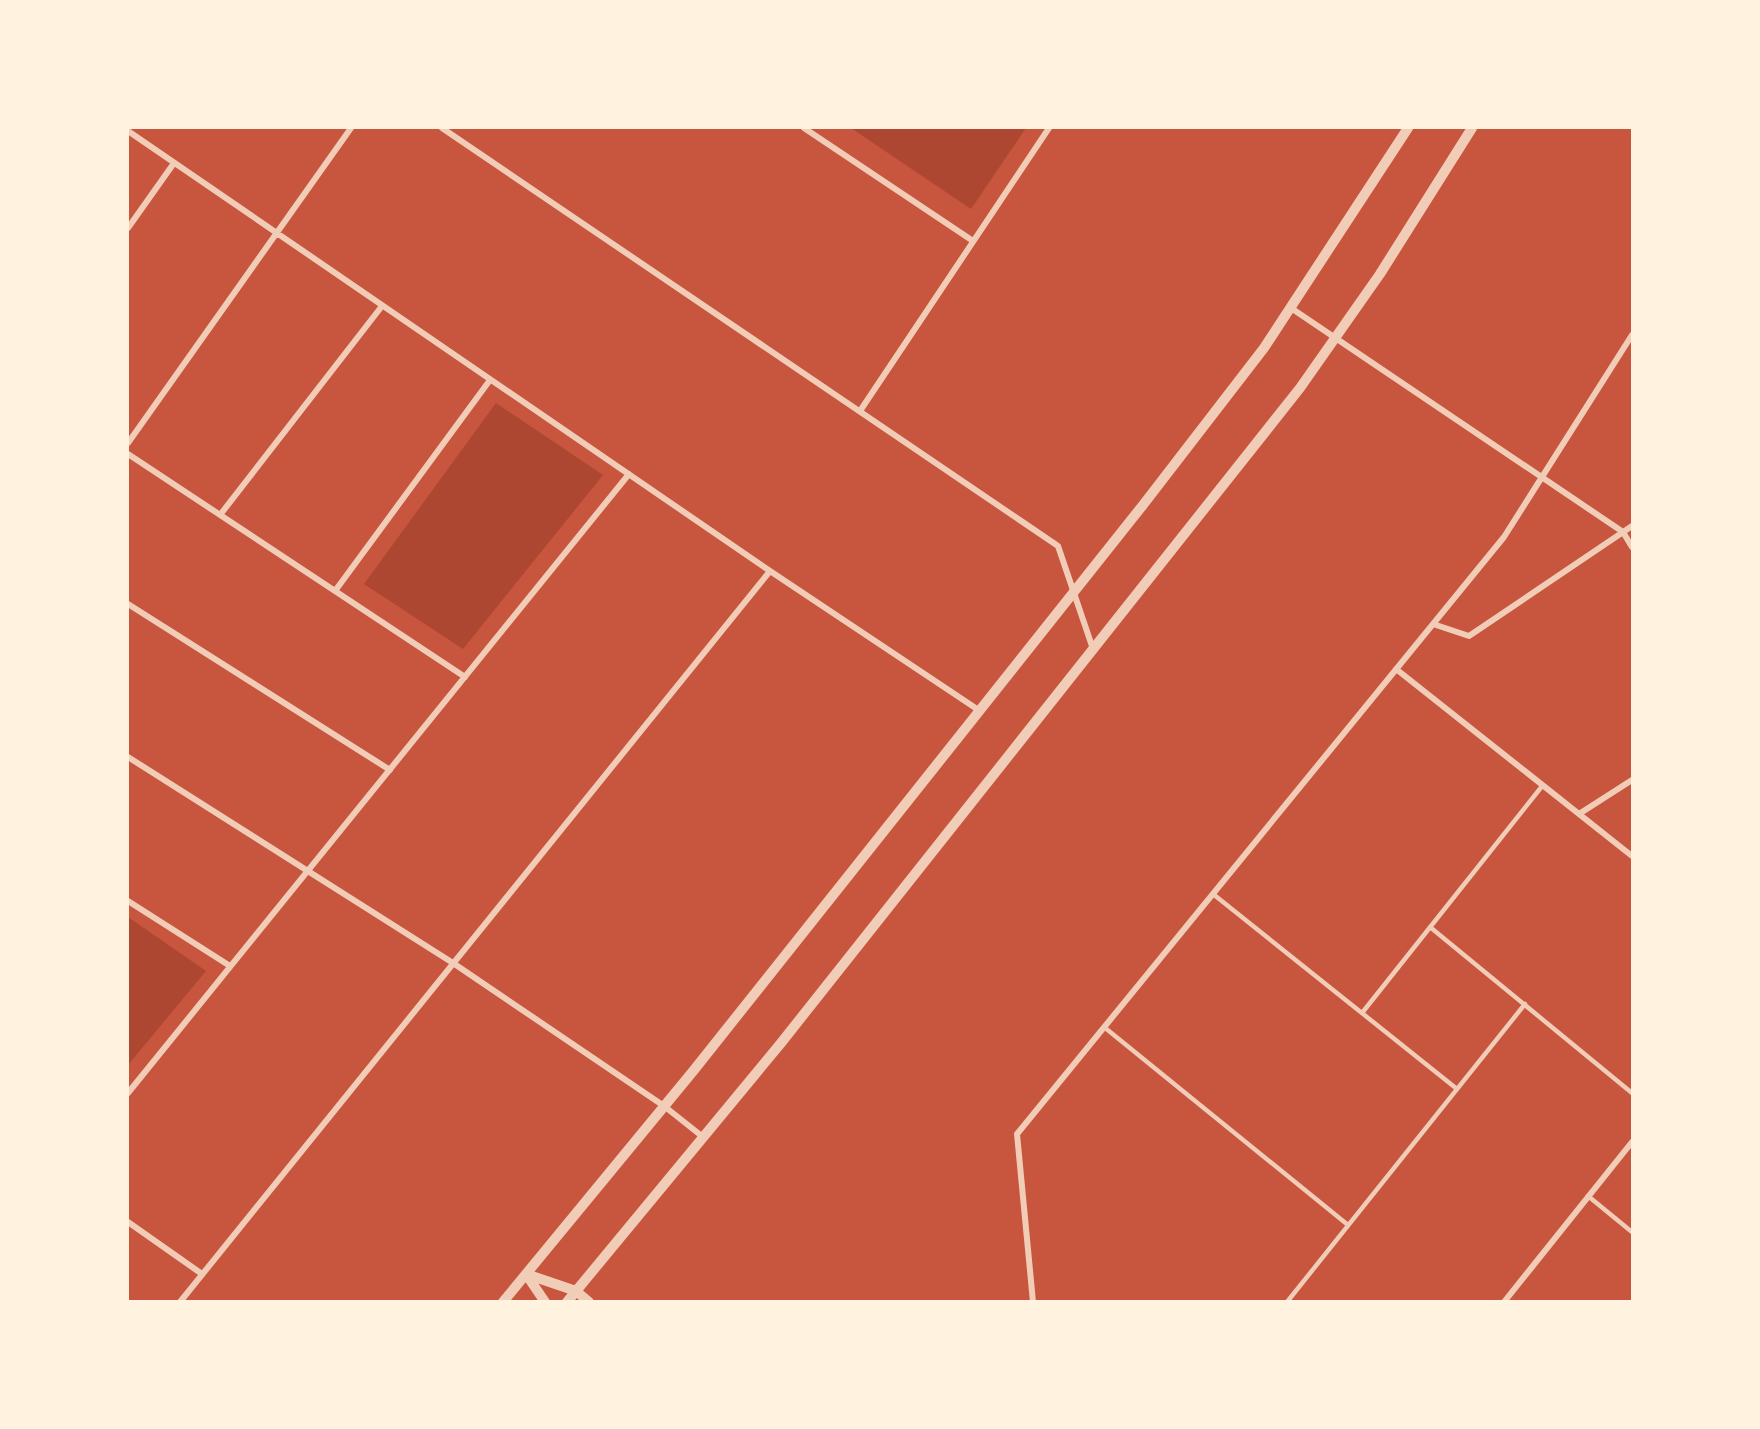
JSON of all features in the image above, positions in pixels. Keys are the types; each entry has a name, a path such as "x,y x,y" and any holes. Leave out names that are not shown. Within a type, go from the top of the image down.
{"street":[{"path":"128,443 351,128"},
{"path":"442,128 1058,546 1093,650"},
{"path":"804,128 973,241"},
{"path":"860,411 1049,128"},
{"path":"504,1302 980,711 1264,348 1408,128"},
{"path":"567,1302 703,1137 1300,388 1380,274 1472,128"},
{"path":"128,131 770,571 980,711"},
{"path":"128,228 174,163"},
{"path":"220,515 382,306"},
{"path":"1291,308 1623,532 1632,547"},
{"path":"1033,1302 1017,1134 1504,537 1632,336"},
{"path":"335,591 490,380"},
{"path":"128,454 465,677"},
{"path":"128,1093 629,474"},
{"path":"1433,624 1469,636 1632,526"},
{"path":"180,1302 770,571"},
{"path":"128,604 390,770"},
{"path":"1396,669 1632,856"},
{"path":"128,758 453,963 664,1106 703,1137"},
{"path":"1578,814 1632,780"},
{"path":"128,902 230,966"},
{"path":"1504,1302 1632,1142"},
{"path":"128,1222 202,1274"},
{"path":"526,1274 576,1292 588,1302"},
{"path":"526,1274 545,1302"}],"lane":[{"path":"1362,1013 1543,785"},
{"path":"1213,894 1457,1089"},
{"path":"1430,927 1632,1092"},
{"path":"1287,1302 1525,1004"},
{"path":"1104,1027 1348,1225"},
{"path":"1588,1196 1632,1232"}],"shaded area":[{"path":"851,128 1026,128 971,209"},
{"path":"496,403 603,475 463,649 364,584"},
{"path":"128,917 206,971 128,1065"}]}
